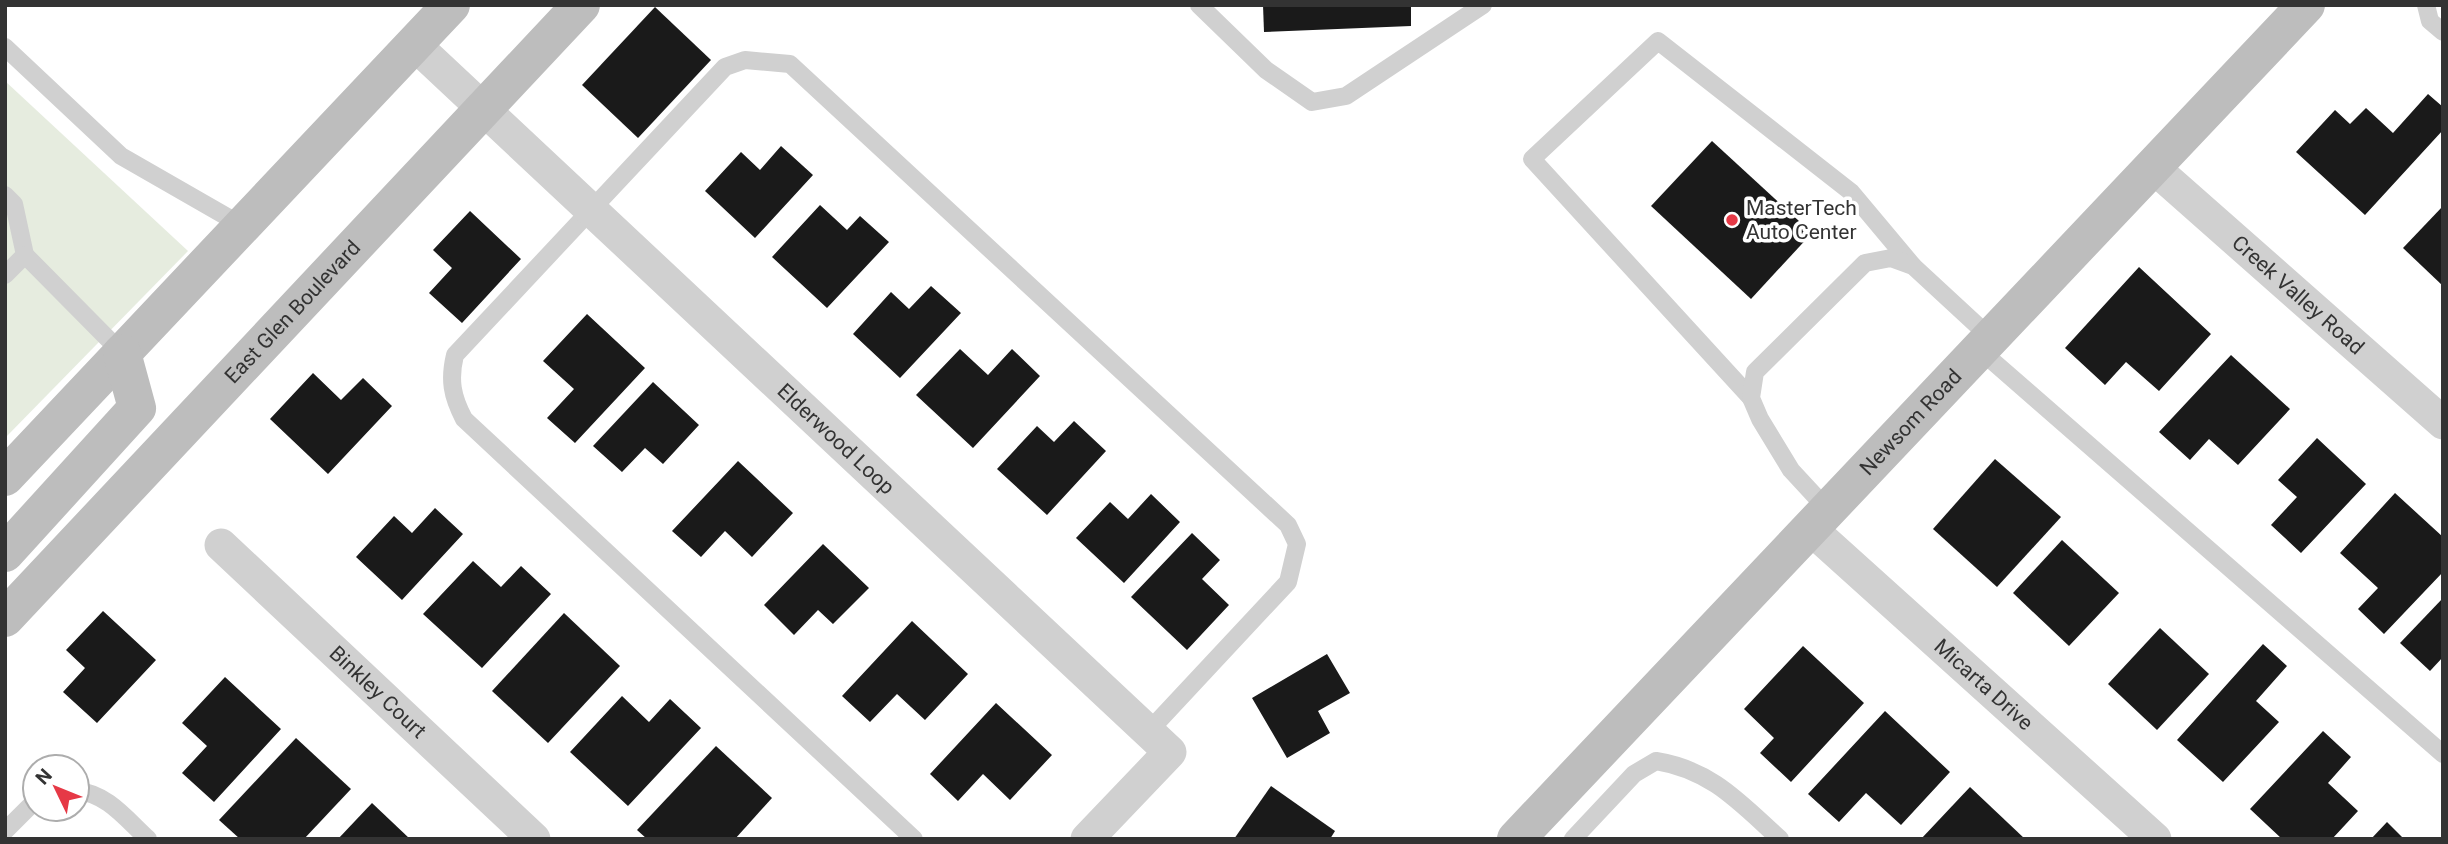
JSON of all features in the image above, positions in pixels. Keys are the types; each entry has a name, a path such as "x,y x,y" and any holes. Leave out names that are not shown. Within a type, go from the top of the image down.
{"street":[{"path":"5,477 451,5"},
{"name":"East Glen Boulevard","path":"5,618 581,5"},
{"name":"Newsom Road","path":"1516,839 2306,5"},
{"name":"Elderwood Loop","path":"414,44 481,110 1170,752 1087,839"},
{"name":"Creek Valley Road","path":"2154,168 2443,423"},
{"path":"5,553 137,408 122,354"},
{"name":"Micarta Drive","path":"1820,520 2155,839"},
{"name":"Binkley Court","path":"221,545 534,839"}],"lane":[{"path":"1199,5 1266,70 1312,102 1346,96 1483,5"},
{"path":"2426,5 2430,21 2443,32"},
{"path":"1820,520 1751,398 1532,159 1658,41 1850,192 1986,345 2443,754"},
{"path":"5,47 121,156 243,226"},
{"path":"914,839 464,419 453,398 450,377 455,355 725,67 745,60 790,64 1288,525 1297,544 1288,582 1148,732"},
{"path":"5,195 14,204 24,255 122,354"},
{"path":"5,275 24,255"},
{"path":"1751,398 1755,372 1865,263 1891,258 1913,266"},
{"path":"1573,839 1634,774 1656,761 1683,765 1712,779 1780,839"},
{"path":"91,795 106,800 148,839"},
{"path":"5,831 21,815"}],"shaded area":[{"path":"5,81 188,251 5,438"}],"building":[{"path":"1263,5 1411,5 1411,26 1264,32"},
{"path":"655,7 711,60 638,138 582,85"},
{"path":"2428,94 2443,107 2443,130 2365,215 2296,152 2335,110 2350,124 2366,108 2393,133"},
{"name":"MasterTech Auto Center","path":"1712,141 1812,233 1751,299 1651,206"},
{"path":"781,146 813,175 755,238 705,191 741,152 760,170"},
{"path":"820,205 847,230 860,216 889,242 827,308 772,257"},
{"path":"2443,206 2443,286 2403,248"},
{"path":"470,211 521,259 462,323 429,293 452,268 433,250"},
{"path":"2139,267 2211,334 2159,391 2126,362 2105,385 2065,348"},
{"path":"931,286 961,313 900,378 853,334 891,292 909,309"},
{"path":"587,314 645,368 575,443 547,418 574,389 543,361"},
{"path":"960,349 988,375 1012,349 1040,376 973,448 916,395"},
{"path":"2231,355 2290,409 2238,465 2209,439 2190,460 2159,432"},
{"path":"313,373 341,400 363,378 392,406 328,474 270,419"},
{"path":"653,382 699,425 663,464 645,448 622,472 593,446"},
{"path":"1074,421 1106,451 1047,515 997,469 1037,426 1054,442"},
{"path":"2317,438 2366,484 2301,553 2271,525 2297,497 2278,480"},
{"path":"1995,459 2061,517 1997,587 1933,529"},
{"path":"738,461 793,513 752,557 725,531 701,557 672,531"},
{"path":"2395,493 2443,537 2443,572 2384,634 2358,609 2378,588 2340,553"},
{"path":"1151,494 1180,522 1124,583 1076,538 1110,502 1128,519"},
{"path":"435,508 463,534 402,600 356,557 394,516 412,533"},
{"path":"1192,533 1220,560 1202,579 1229,605 1187,650 1131,597"},
{"path":"2062,540 2119,593 2069,646 2013,593"},
{"path":"823,544 869,588 833,624 818,610 794,635 764,605"},
{"path":"473,561 501,587 521,566 551,594 482,668 423,614"},
{"path":"2443,598 2443,657 2430,671 2400,643"},
{"path":"103,611 156,660 97,723 63,692 85,668 66,650"},
{"path":"564,613 620,666 548,743 492,691"},
{"path":"912,621 968,674 925,720 897,694 870,722 842,696"},
{"path":"2160,628 2209,674 2157,730 2108,684"},
{"path":"2263,644 2287,666 2256,701 2279,722 2223,782 2177,740"},
{"path":"1803,646 1864,703 1791,782 1760,753 1774,738 1744,709"},
{"path":"1327,654 1350,693 1318,711 1330,733 1287,758 1252,698"},
{"path":"225,677 281,729 214,802 182,773 207,746 182,723"},
{"path":"622,696 649,722 670,699 701,728 628,806 570,752"},
{"path":"996,703 1052,755 1010,800 983,774 958,801 930,774"},
{"path":"1885,711 1950,772 1901,825 1866,793 1839,822 1808,794"},
{"path":"2323,731 2351,757 2328,783 2358,811 2332,839 2282,839 2250,809"},
{"path":"296,738 351,789 304,839 240,839 219,820"},
{"path":"716,746 772,798 735,839 647,839 637,830"},
{"path":"1271,786 1335,831 1330,839 1234,839"},
{"path":"1970,787 2025,839 1921,839"},
{"path":"372,803 410,839 338,839"},
{"path":"2387,822 2404,839 2371,839"}],"place":[{"name":"MasterTech Auto Center","path":"1732,220"}]}
